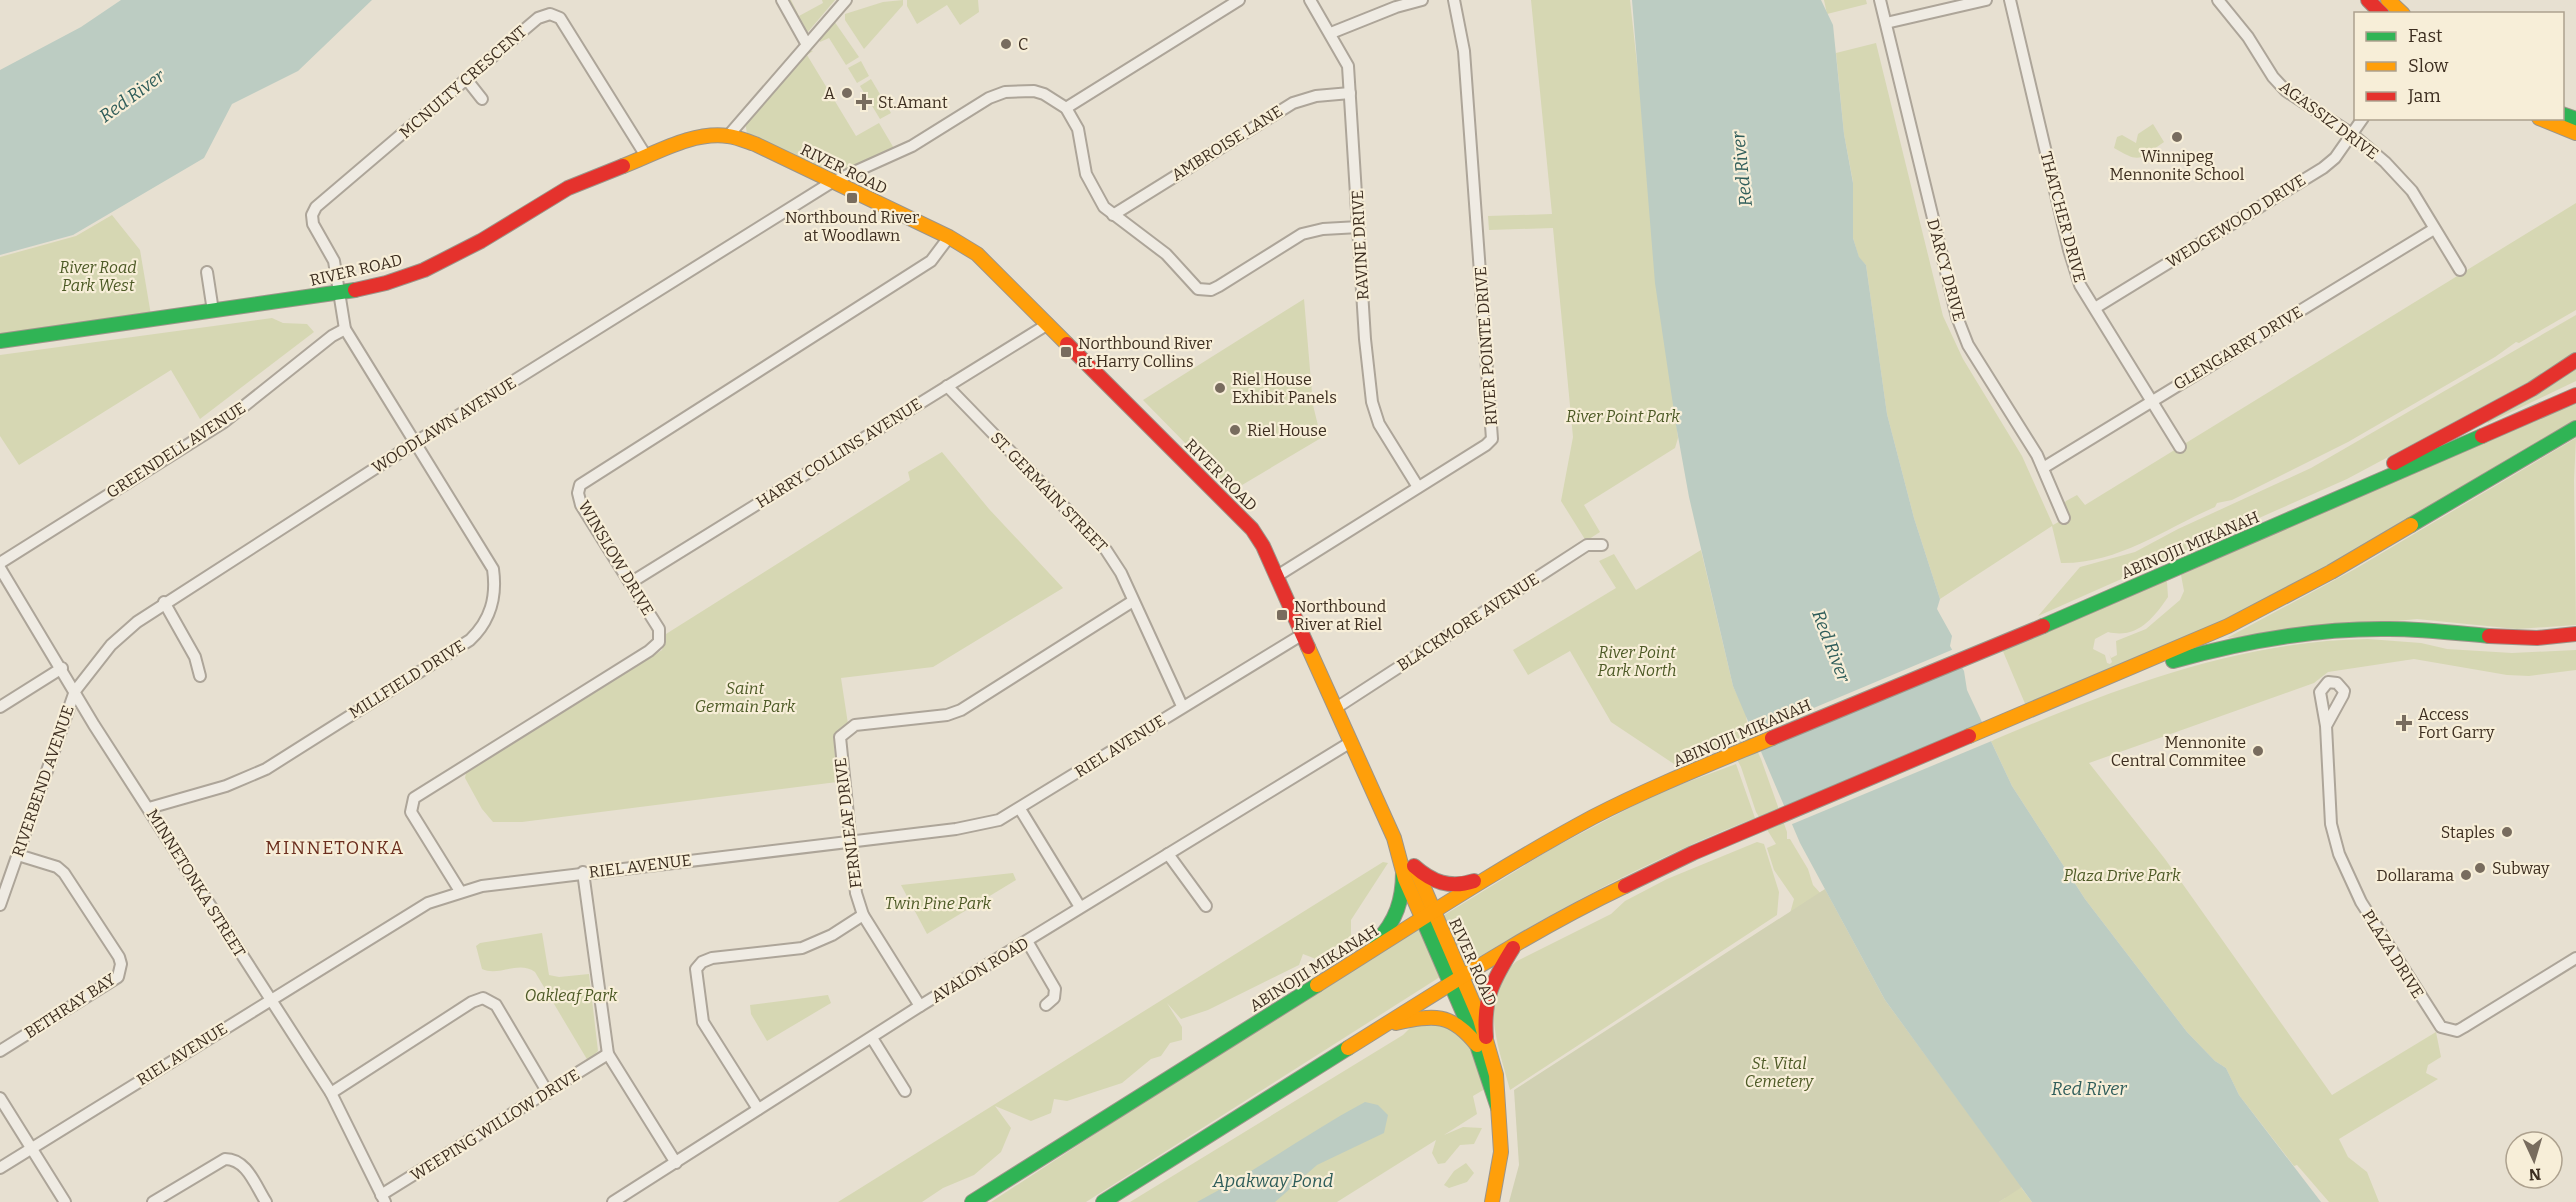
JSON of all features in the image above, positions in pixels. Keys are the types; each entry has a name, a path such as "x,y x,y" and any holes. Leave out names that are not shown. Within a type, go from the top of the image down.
{"main road":[{"path":"2368,0 2380,12"},
{"path":"2388,0 2401,12"},
{"path":"2544,120 2576,134"},
{"name":"RIVER ROAD","path":"0,341 339,293 386,283 424,270 481,241 568,188 646,156 698,138 728,136 755,144 949,237 977,254 1252,529 1277,576 1409,869 1481,1041 1498,1108 1501,1152 1492,1202"},
{"path":"2270,528 2478,419 2576,360"},
{"name":"ABINOJII MIKANAH","path":"972,1202 1502,869 1594,817 1681,776 2027,632 2576,395"},
{"path":"1103,1202 1515,944 1618,888 1711,845 2195,641 2291,594 2576,428"},
{"path":"2078,691 2209,650 2290,634 2377,629 2520,638 2576,634"},
{"path":"1359,959 1390,928 1398,915 1409,869 1433,882 1457,886 1502,869"},
{"path":"1481,1041 1483,1009 1488,991 1515,944"},
{"path":"1384,1026 1429,1016 1444,1017 1481,1041"},
{"path":"981,1202 1017,1174"}],"street":[{"path":"782,0 806,43"},
{"path":"728,136 806,43 844,3 858,0"},
{"path":"1239,0 1066,108 1078,129 1084,166 1093,189 1113,215 1166,254 1193,286 1206,291 1219,286 1302,234 1323,229 1359,227"},
{"name":"RAVINE DRIVE","path":"1310,0 1346,59 1365,339 1372,402 1379,424 1418,487"},
{"path":"1331,33 1396,7 1422,0"},
{"name":"RIVER POINTE DRIVE","path":"1277,576 1486,445 1492,439 1464,51 1454,0"},
{"name":"D'ARCY DRIVE","path":"1880,0 1957,317 1968,345 2043,468 2064,518"},
{"path":"1886,23 1986,0"},
{"name":"THATCHER DRIVE","path":"2010,0 2069,249 2080,285 2180,447"},
{"name":"AGASSIZ DRIVE","path":"2218,0 2286,91 2352,135 2385,162 2412,192 2460,270"},
{"name":"MCNULTY CRESCENT","path":"339,293 334,261 313,224 312,215 316,207 544,15 556,15 646,156"},
{"path":"467,80 482,99"},
{"name":"WOODLAWN AVENUE","path":"75,691 111,645 164,602 832,182 904,150 989,98 1005,92 1034,91 1066,108"},
{"name":"AMBROISE LANE","path":"1113,215 1278,111 1316,96 1350,93"},
{"name":"WEDGEWOOD DRIVE","path":"2095,308 2323,168 2335,158 2363,120"},
{"name":"GLENGARRY DRIVE","path":"2043,468 2434,229"},
{"name":"WINSLOW DRIVE","path":"460,891 411,812 410,805 414,798 639,657 659,642 659,629 581,505 578,493 580,485 931,261 949,237"},
{"path":"207,272 213,311"},
{"name":"MILLFIELD DRIVE","path":"149,808 226,786 266,769 470,640 488,617 494,598 493,569 345,329 339,293"},
{"name":"HARRY COLLINS AVENUE","path":"630,583 1048,324"},
{"name":"GREENDELL AVENUE","path":"0,563 224,422 332,336 345,329"},
{"name":"ST. GERMAIN STREET","path":"947,386 1106,550 1121,573 1182,706"},
{"name":"BLACKMORE AVENUE","path":"1336,708 1587,545 1602,545"},
{"name":"MINNETONKA STREET","path":"0,568 75,691 331,1093 383,1198"},
{"name":"FERNLEAF DRIVE","path":"920,1006 863,915 856,893 839,746 844,732 855,726 947,715 961,710 1133,601"},
{"path":"164,602 195,657 200,676"},
{"name":"RIEL AVENUE","path":"0,1168 412,912 460,891 583,872 977,826 999,820 1303,634"},
{"path":"0,707 62,668"},
{"name":"RIVERBEND AVENUE","path":"0,905 75,691"},
{"name":"PLAZA DRIVE","path":"2326,726 2331,824 2339,854 2361,902 2441,1027 2457,1031 2576,958"},
{"name":"AVALON ROAD","path":"613,1202 920,1006 1351,742"},
{"path":"1020,809 1080,907"},
{"path":"1168,854 1206,906"},
{"name":"BETHRAY BAY","path":"0,1051 118,977 121,972 119,957 64,873 57,867 18,855"},
{"path":"583,872 608,1054 676,1163"},
{"path":"758,1108 703,1022 696,969 712,958 802,948 832,935 863,915"},
{"path":"1027,941 1055,989 1054,998 1046,1005"},
{"path":"331,1093 472,1002 483,998 496,1005 548,1093"},
{"path":"872,1038 905,1091"},
{"name":"WEEPING WILLOW DRIVE","path":"383,1198 608,1054"},
{"path":"0,1098 65,1202"},
{"path":"153,1202 225,1159 241,1162 266,1202"}],"green space":[{"path":"787,0 791,0 799,16 823,3 822,0 835,0 807,33 804,32"},
{"path":"903,0 903,5 864,49 845,20 845,14 883,2"},
{"path":"907,0 978,0 979,12 960,25 947,5 917,24 907,6"},
{"name":"River Point Park","path":"1531,0 1630,0 1678,438 1675,448 1584,505 1600,532 1586,541 1561,501 1573,437 1553,228 1489,230 1488,216 1552,214"},
{"path":"1824,0 1866,0 1867,4 1827,14"},
{"path":"834,21 859,57 846,65 829,38 820,42 819,36"},
{"path":"1876,43 1943,316 1963,359 2022,456 2053,525 2068,517 2063,506 2066,501 2077,495 2085,505 2576,203 2576,310 2519,343 2516,342 2495,357 2348,442 2232,500 2217,503 2215,507 2140,544 2102,558 2061,563 2052,526 1940,599 1914,518 1887,414 1866,265 1859,258 1853,238 1853,182 1844,134 1836,53"},
{"path":"807,50 813,51 807,55 856,136 879,123 895,150 839,173 830,173 747,134 745,121"},
{"path":"861,61 869,76 857,83 848,68"},
{"path":"871,79 891,113 880,119 860,86"},
{"path":"2153,124 2164,142 2144,156 2135,158 2114,148 2117,137 2122,135 2136,143 2138,134"},
{"name":"River Road Park West","path":"112,215 140,250 151,315 0,337 0,257 76,236"},
{"path":"1304,299 1313,405 1321,438 1232,491 1143,400"},
{"path":"2576,315 2576,352 2551,370 2347,479 2038,616 2080,567 2135,552 2178,529 2311,468"},
{"path":"272,318 283,323 307,324 314,332 200,419 171,370 19,465 0,436 0,355"},
{"path":"2576,366 2576,381 2488,423 2486,420"},
{"path":"2576,401 2576,423 2267,601 2026,706 2002,649 2165,580 2168,597 2150,620 2128,633 2108,632 2095,639 2093,649 2105,655 2107,663 2110,664 2112,662 2109,653 2111,658 2117,655 2116,641 2146,629 2180,600 2184,591 2181,575"},
{"path":"2576,438 2574,480 2576,625 2517,629 2417,619 2227,638 2355,569"},
{"name":"Saint Germain Park","path":"942,452 989,509 1063,588 933,667 841,678 848,724 837,733 834,744 837,782 522,822 493,822 482,809 465,778 466,773 662,650 666,634 910,480 908,472"},
{"name":"River Point Park North","path":"1701,550 1733,686 1746,714 1748,731 1761,759 1787,832 1787,839 1790,839 1808,869 1813,885 1822,895 1855,965 2032,1202 1999,1202 2005,1198 1789,917 1794,899 1774,870 1767,848 1776,844 1756,812 1741,767 1729,744 1677,766 1611,722 1570,651 1528,675 1513,650 1616,588 1599,561 1614,554 1636,590"},
{"name":"Plaza Drive Park","path":"2368,639 2421,643 2447,649 2512,653 2576,650 2576,670 2529,676 2507,675 2414,659 2328,672 2314,683 2089,763 2165,859 2332,1095 2436,1032 2441,1057 2428,1065 2426,1073 2438,1079 2339,1139 2348,1157 2367,1172 2379,1202 2329,1202 2297,1165 2294,1166 2239,1095 2226,1068 2215,1061 2187,1032 2085,899 2012,786 1991,741 2128,687 2222,659 2319,642"},
{"path":"1736,764 1755,818 1643,867 1534,924 1464,966 1441,917 1553,848 1658,793"},
{"path":"1757,842 1764,844 1779,892 1777,915 1510,1090 1494,1022 1497,989 1504,974 1517,961 1611,914 1625,901 1667,879"},
{"path":"1383,862 1388,863 1351,920 1351,936 1316,959 1303,954 1299,965 1208,1010 1181,1019 1167,1003 1182,1027 1182,1040 1170,1043 1161,1056 1151,1059 1122,1083 1067,1101 1054,1099 1051,1113 1031,1121 995,1106 1011,1128 1001,1152 974,1175 943,1188 922,1202 838,1202"},
{"name":"Twin Pine Park","path":"1013,873 1016,880 927,934 901,885"},
{"name":"St. Vital Cemetery","path":"1825,889 1885,1000 2022,1187 1999,1202 1509,1202 1519,1165 1514,1090"},
{"path":"1419,927 1443,975 1086,1202 991,1202 1216,1055"},
{"name":"Oakleaf Park","path":"542,933 549,975 559,977 589,974 598,1051 588,1061 535,972 522,968 495,971 482,969 476,946 480,943"},
{"path":"828,995 831,1003 767,1041 751,1014 750,1005"},
{"path":"1440,1020 1470,1041 1485,1089 1473,1096 1477,1114 1444,1135 1463,1127 1482,1128 1474,1144 1460,1145 1445,1163 1438,1164 1432,1153 1436,1140 1337,1202 1130,1202 1403,1035 1411,1027"},
{"path":"1466,1163 1474,1173 1467,1182 1449,1188 1444,1185 1454,1171"}],"water":[{"name":"Red River","path":"121,0 372,0 298,71 232,104 204,158 73,235 0,255 0,70 81,27"},
{"name":"Red River","path":"1632,0 1821,0 1833,25 1844,134 1853,183 1853,238 1859,257 1866,265 1887,414 1914,518 1940,599 1937,609 1952,636 1950,646 1964,671 1967,690 2012,786 2085,899 2187,1032 2215,1061 2226,1068 2239,1095 2321,1202 2032,1202 1885,1000 1800,843 1733,686 1689,497 1655,283"},
{"name":"Apakway Pond","path":"1365,1102 1378,1105 1388,1115 1384,1133 1317,1165 1275,1202 1197,1202 1240,1178 1322,1126"}],"pier":[{"path":"1954,649 1964,665 1760,751 1752,734"},
{"path":"1986,723 1994,740 1790,825 1783,809"}],"traffic: fast":[{"path":"2564,115 2576,119"},
{"path":"0,341 355,290"},
{"path":"2411,525 2576,428"},
{"path":"2043,626 2482,436"},
{"path":"2173,661 2226,647 2307,633 2402,629 2489,636"},
{"path":"1377,941 1394,918 1402,892 1403,872"},
{"path":"1420,913 1477,1045 1498,1108"},
{"path":"972,1202 1317,985"},
{"path":"1103,1202 1348,1048"}],"traffic: slow":[{"path":"2388,0 2401,12"},
{"path":"2544,120 2576,133"},
{"path":"623,166 687,140 701,137 728,136 755,144 949,237 977,254 1067,344"},
{"path":"1969,736 2228,626 2331,572 2411,525"},
{"path":"1308,647 1394,838 1405,879 1420,913"},
{"path":"1317,985 1488,878 1593,817 1659,785 1772,738"},
{"path":"1415,867 1480,1019 1496,1075 1501,1152 1492,1202"},
{"path":"1348,1048 1518,943 1625,886"},
{"path":"1396,1023 1421,1018 1450,1021 1468,1034 1477,1045"}],"traffic: jam":[{"path":"2368,0 2380,12"},
{"path":"355,290 386,283 424,270 481,241 568,188 623,166"},
{"path":"1067,344 1252,529 1263,546 1308,647"},
{"path":"2394,463 2532,389 2576,360"},
{"path":"2482,436 2576,395"},
{"path":"1772,738 2043,626"},
{"path":"2489,636 2537,638 2576,634"},
{"path":"1625,886 1693,853 1969,736"},
{"path":"1414,866 1435,880 1449,884 1474,881"},
{"path":"1486,1037 1486,1011 1491,990 1513,948"}],"place":[{"name":"C","path":"1006,44"},
{"name":"A","path":"847,93"},
{"name":"St.Amant","path":"864,102"},
{"name":"Winnipeg Mennonite School","path":"2177,137"},
{"name":"Northbound River at Woodlawn","path":"852,198"},
{"name":"Northbound River at Harry Collins","path":"1066,352"},
{"name":"Riel House Exhibit Panels","path":"1220,388"},
{"name":"Riel House","path":"1235,430"},
{"name":"Northbound River at Riel","path":"1282,615"},
{"name":"Access Fort Garry","path":"2404,723"},
{"name":"Mennonite Central Commitee","path":"2258,751"},
{"name":"Staples","path":"2507,832"},
{"name":"Subway","path":"2480,868"},
{"name":"Dollarama","path":"2466,875"}],"district":[{"name":"MINNETONKA","path":"335,848"}]}
